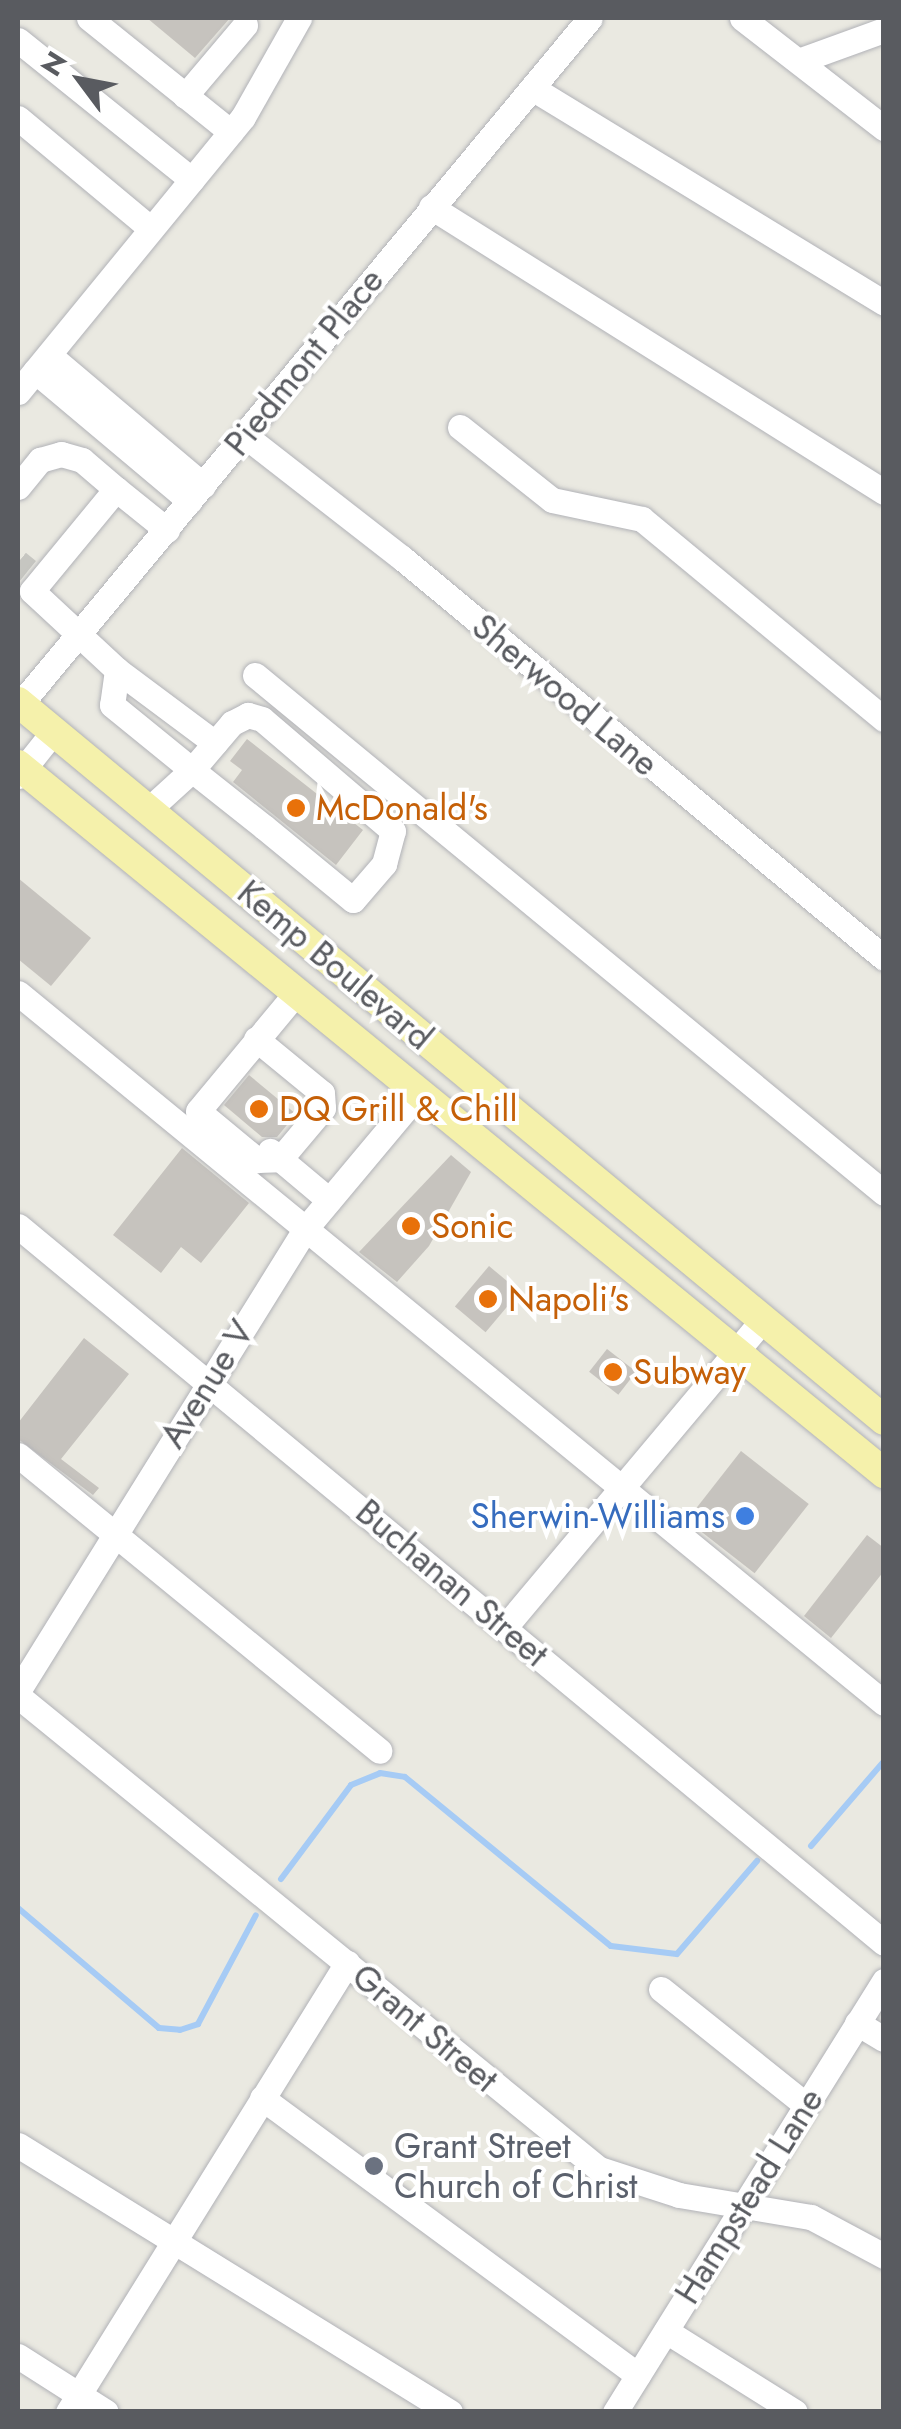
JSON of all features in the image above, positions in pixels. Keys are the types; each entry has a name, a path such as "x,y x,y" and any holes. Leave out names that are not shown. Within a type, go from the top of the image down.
{"main road":[{"name":"Kemp Boulevard","path":"18,704 884,1420"},
{"name":"Kemp Boulevard","path":"19,770 884,1473"},
{"path":"419,1093 449,1060"}],"street":[{"path":"89,18 230,132"},
{"path":"18,392 230,132 299,18"},
{"name":"Piedmont Place","path":"18,704 167,530 590,18"},
{"path":"742,18 884,128"},
{"path":"185,96 245,25"},
{"path":"801,60 884,30"},
{"path":"18,40 192,180"},
{"path":"532,88 884,303"},
{"path":"18,118 152,229"},
{"path":"431,207 884,492"},
{"path":"42,363 197,493"},
{"path":"460,427 552,500 642,519 884,719"},
{"name":"Sherwood Lane","path":"244,435 402,558 884,958"},
{"path":"18,487 40,460 61,454 82,460 167,530"},
{"path":"116,489 30,580 117,670 214,743"},
{"path":"117,670 112,705 192,770 334,884 353,900 384,864 393,831 311,759 248,714 214,743 192,770 148,810"},
{"path":"255,675 884,1193"},
{"path":"19,770 53,732"},
{"path":"18,992 884,1702"},
{"path":"296,993 198,1111 257,1160 280,1159 330,1200"},
{"path":"256,1040 322,1093 323,1108 280,1159"},
{"name":"Avenue V","path":"18,1693 306,1228 419,1093"},
{"name":"Buchanan Street","path":"18,1226 506,1626 702,1799 884,1943"},
{"path":"506,1626 763,1319"},
{"path":"18,1455 379,1751"},
{"name":"Grant Street","path":"18,1693 599,2169 679,2195 811,2216 884,2256"},
{"path":"73,2403 347,1962"},
{"name":"Hampstead Lane","path":"615,2412 884,1981"},
{"path":"661,1988 806,2105"},
{"path":"858,2022 884,2039"},
{"path":"262,2098 638,2375"},
{"path":"18,2145 450,2412"},
{"path":"666,2331 795,2412"},
{"path":"18,2356 73,2403 106,2412"}],"building":[{"path":"147,18 230,18 195,58"},
{"name":"McDonald's","path":"247,739 363,830 336,865 233,782 242,770 230,761"},
{"path":"18,878 91,938 51,986 18,959"},
{"name":"DQ Grill & Chill","path":"249,1075 296,1114 277,1137 262,1137 224,1105"},
{"path":"182,1148 249,1203 201,1263 181,1247 161,1273 113,1235"},
{"name":"Sonic","path":"451,1155 471,1172 429,1246 397,1282 359,1252"},
{"name":"Napoli's","path":"489,1266 520,1292 486,1332 455,1307"},
{"path":"84,1338 129,1374 61,1459 99,1488 93,1495 18,1439 18,1423"},
{"name":"Subway","path":"607,1349 636,1372 618,1395 589,1372"},
{"name":"Sherwin-Williams","path":"741,1451 809,1504 755,1573 687,1520"},
{"path":"867,1535 884,1548 884,1571 831,1638 804,1616"}],"waterway":[{"path":"811,1846 884,1761"},
{"path":"281,1879 351,1785 380,1773 405,1777 611,1946 677,1954 757,1861"},
{"path":"18,1908 159,2028 180,2030 198,2024 256,1915"}],"tunnel":[{"path":"18,562 28,570"}],"place":[{"name":"McDonald's","path":"296,808"},
{"name":"DQ Grill & Chill","path":"259,1109"},
{"name":"Sonic","path":"411,1226"},
{"name":"Napoli's","path":"488,1299"},
{"name":"Subway","path":"613,1372"},
{"name":"Sherwin-Williams","path":"745,1516"},
{"name":"Grant Street Church of Christ","path":"374,2166"}]}
